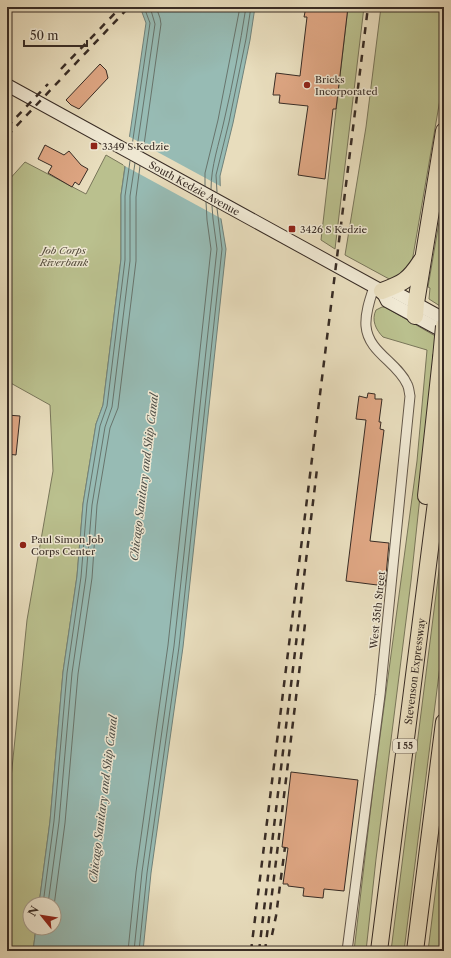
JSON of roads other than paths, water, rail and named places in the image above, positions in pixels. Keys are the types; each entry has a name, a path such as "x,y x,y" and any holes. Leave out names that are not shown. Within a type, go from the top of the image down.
{"highway":[{"path":"416,310 444,131"},
{"path":"378,289 402,283 412,275 423,258"},
{"path":"432,541 424,513 444,326"},
{"name":"Stevenson Expressway","path":"379,951 444,440"},
{"path":"415,951 444,722"}],"main road":[{"name":"South Kedzie Avenue","path":"7,85 378,289 387,301 444,318"},
{"name":"South Kedzie Avenue","path":"416,310 444,332"}],"street":[{"name":"West 35th Street","path":"347,951 380,695 410,396 407,384 401,375 372,344 368,337 366,315 378,289"}],"water":[{"name":"Chicago Sanitary and Ship Canal","path":"140,7 255,7 250,40 233,123 220,176 221,219 226,249 183,647 151,873 143,951 33,951 35,936 62,936 62,896 40,896 50,821 63,672 77,576 83,504 96,424 103,405 121,259 121,195 146,23"}],"railway":[{"path":"61,69 121,7"},
{"path":"7,136 129,7"},
{"path":"251,951 368,7"},
{"path":"7,127 48,84"},
{"path":"259,951 317,469"},
{"path":"265,951 305,624"},
{"path":"272,935 285,847"}],"place":[{"name":"Bricks Incorporated","path":"307,85"},
{"name":"3349 S Kedzie","path":"94,146"},
{"name":"3426 S Kedzie","path":"292,229"},
{"name":"Paul Simon Job Corps Center","path":"23,545"}],"park label":[{"name":"Job Corps Riverbank","path":"64,256"}]}
